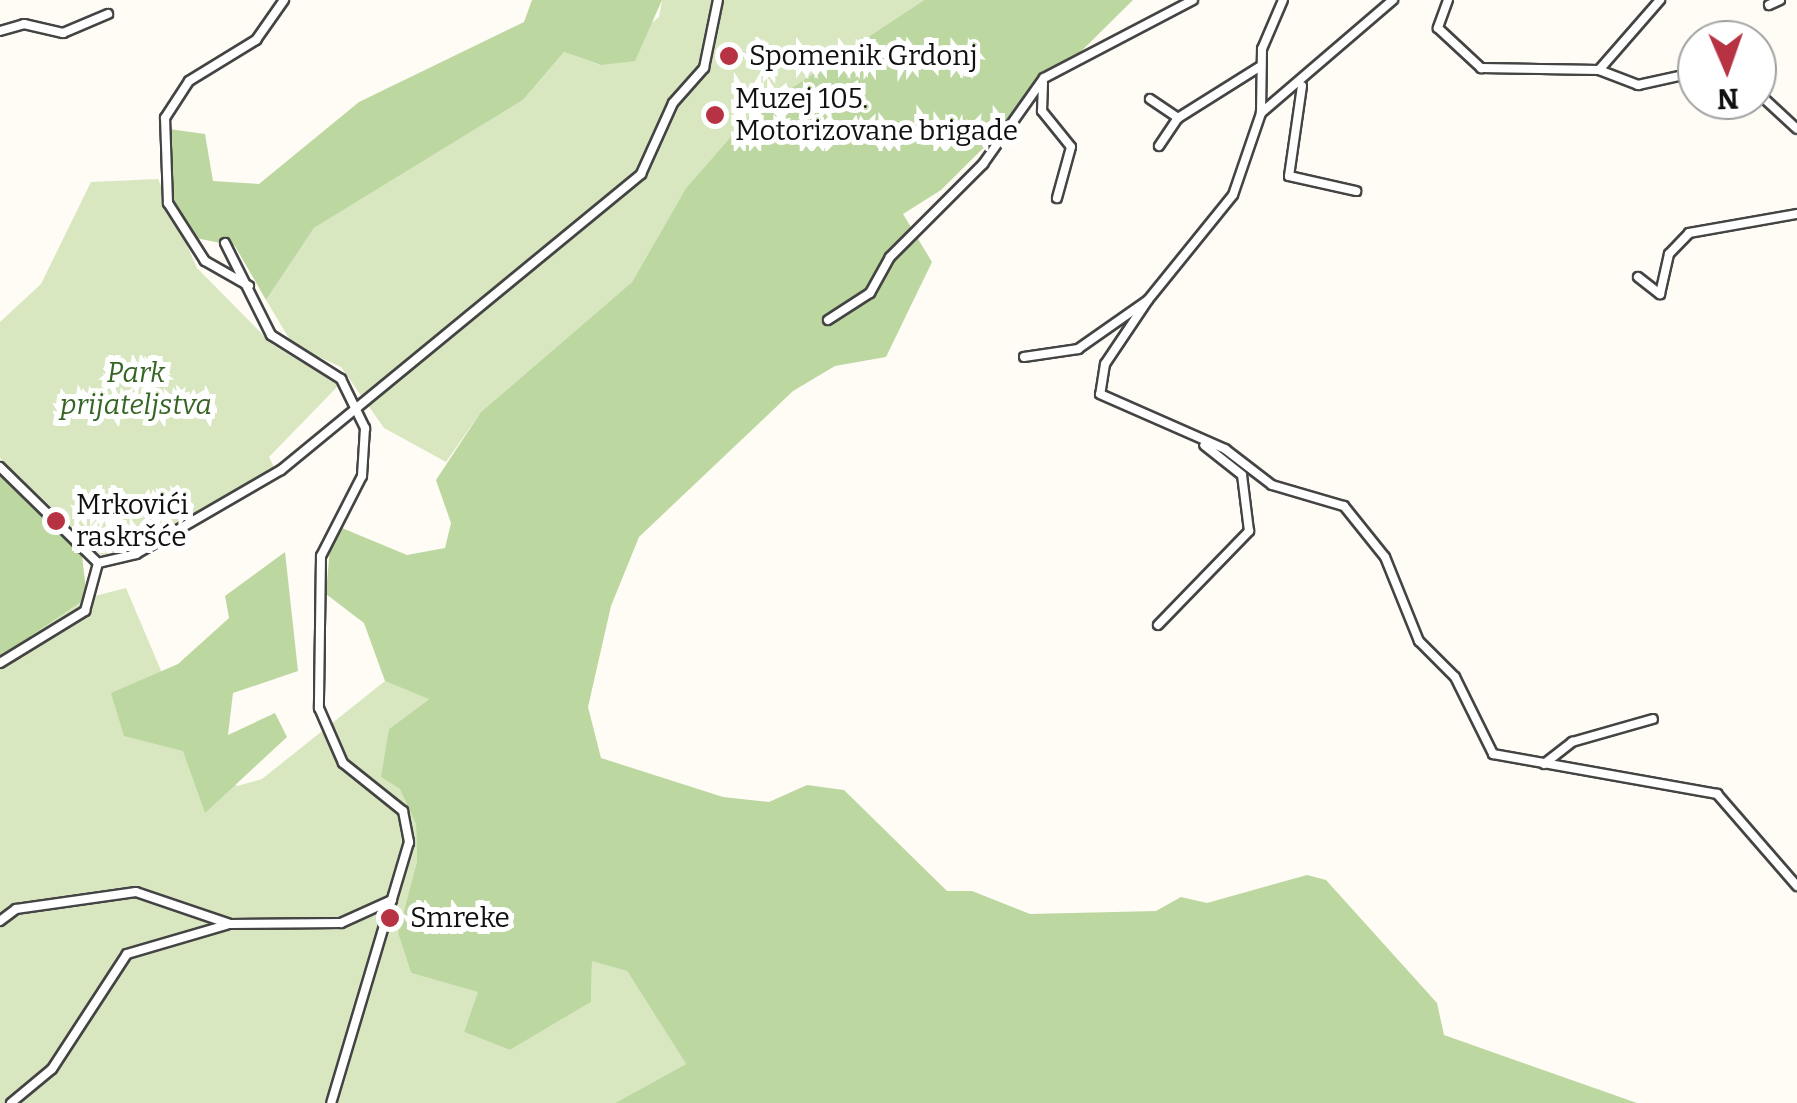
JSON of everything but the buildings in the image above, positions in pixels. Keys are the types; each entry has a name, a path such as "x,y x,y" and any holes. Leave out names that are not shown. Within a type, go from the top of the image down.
{"street":[{"path":"249,286 205,261 168,203 165,118 188,81 256,40 284,0"},
{"path":"98,563 136,554 281,470 650,164 673,104 704,68 718,0"},
{"path":"828,320 879,283 890,257 983,164 1044,78 1193,0"},
{"path":"1158,625 1249,531 1242,475 1143,408 1108,401 1096,383 1148,300 1234,196 1261,113 1261,66 1283,0"},
{"path":"1261,113 1302,86 1392,0"},
{"path":"1448,0 1438,28 1470,63 1598,70 1638,86 1677,77"},
{"path":"1598,70 1660,0"},
{"path":"1769,5 1780,0"},
{"path":"0,32 24,24 64,33 108,14"},
{"path":"1159,146 1178,118 1261,66"},
{"path":"1044,78 1042,111 1071,148 1057,198"},
{"path":"1302,86 1289,176 1356,192"},
{"path":"1150,100 1178,118"},
{"path":"1777,110 1797,129"},
{"path":"1638,277 1660,294 1669,254 1690,234 1797,214"},
{"path":"225,243 271,335 341,379 360,407 362,476 321,556 319,708 343,763 403,811 410,842 331,1103"},
{"path":"1024,357 1078,349 1148,300"},
{"path":"1204,446 1224,449 1272,485 1344,506 1385,557 1419,641 1455,677 1491,752 1717,794 1797,885"},
{"path":"0,467 98,563"},
{"path":"0,663 85,612 98,563"},
{"path":"1544,764 1572,742 1653,719"},
{"path":"0,922 16,909 136,892 230,924"},
{"path":"12,1103 52,1069 127,954 230,924 341,923 392,900"}],"green space":[{"path":"532,0 662,0 635,61 601,65 564,52 523,100 314,228 266,300 235,246 196,238 174,203 169,129 205,134 213,181 259,184 359,102 524,22"},
{"path":"662,0 924,0 749,116 686,188 632,282 481,412 446,462 384,428 341,367 293,345 266,300 314,228 523,100 564,52 600,65 659,17"},
{"path":"924,0 1133,0 941,190 903,214 932,262 886,357 835,366 793,391 639,537 611,606 588,707 601,758 723,797 769,802 807,785 844,790 947,891 972,891 1030,914 1156,911 1181,897 1207,903 1307,875 1326,880 1437,1003 1444,1035 1637,1103 615,1103 686,1064 627,971 592,961 591,1002 510,1050 464,1032 478,992 411,973 398,933 417,861 416,824 400,789 381,777 389,729 429,699 385,681 364,623 326,594 330,547 342,528 407,555 445,548 451,523 436,480 481,412 632,282 686,188 749,116"},
{"name":"Park prijateljstva","path":"158,179 197,268 273,345 339,385 269,457 274,467 136,550 101,555 0,458 0,322 41,284 91,182"},
{"path":"0,473 82,556 87,598 0,657"},
{"path":"285,552 298,671 233,693 228,735 275,713 287,737 205,813 183,751 124,736 111,693 178,664 229,618 225,596"},
{"path":"126,588 184,725 237,786 262,779 385,681 430,698 389,729 416,824 417,861 398,933 411,973 479,992 464,1032 510,1050 591,1002 592,960 627,971 686,1064 615,1103 0,1103 0,657 87,598"}],"place":[{"name":"Spomenik Grdonj","path":"729,56"},
{"name":"Muzej 105. Motorizovane brigade","path":"715,115"},
{"name":"Mrkovići raskršće","path":"56,521"},
{"name":"Smreke","path":"390,918"}]}
